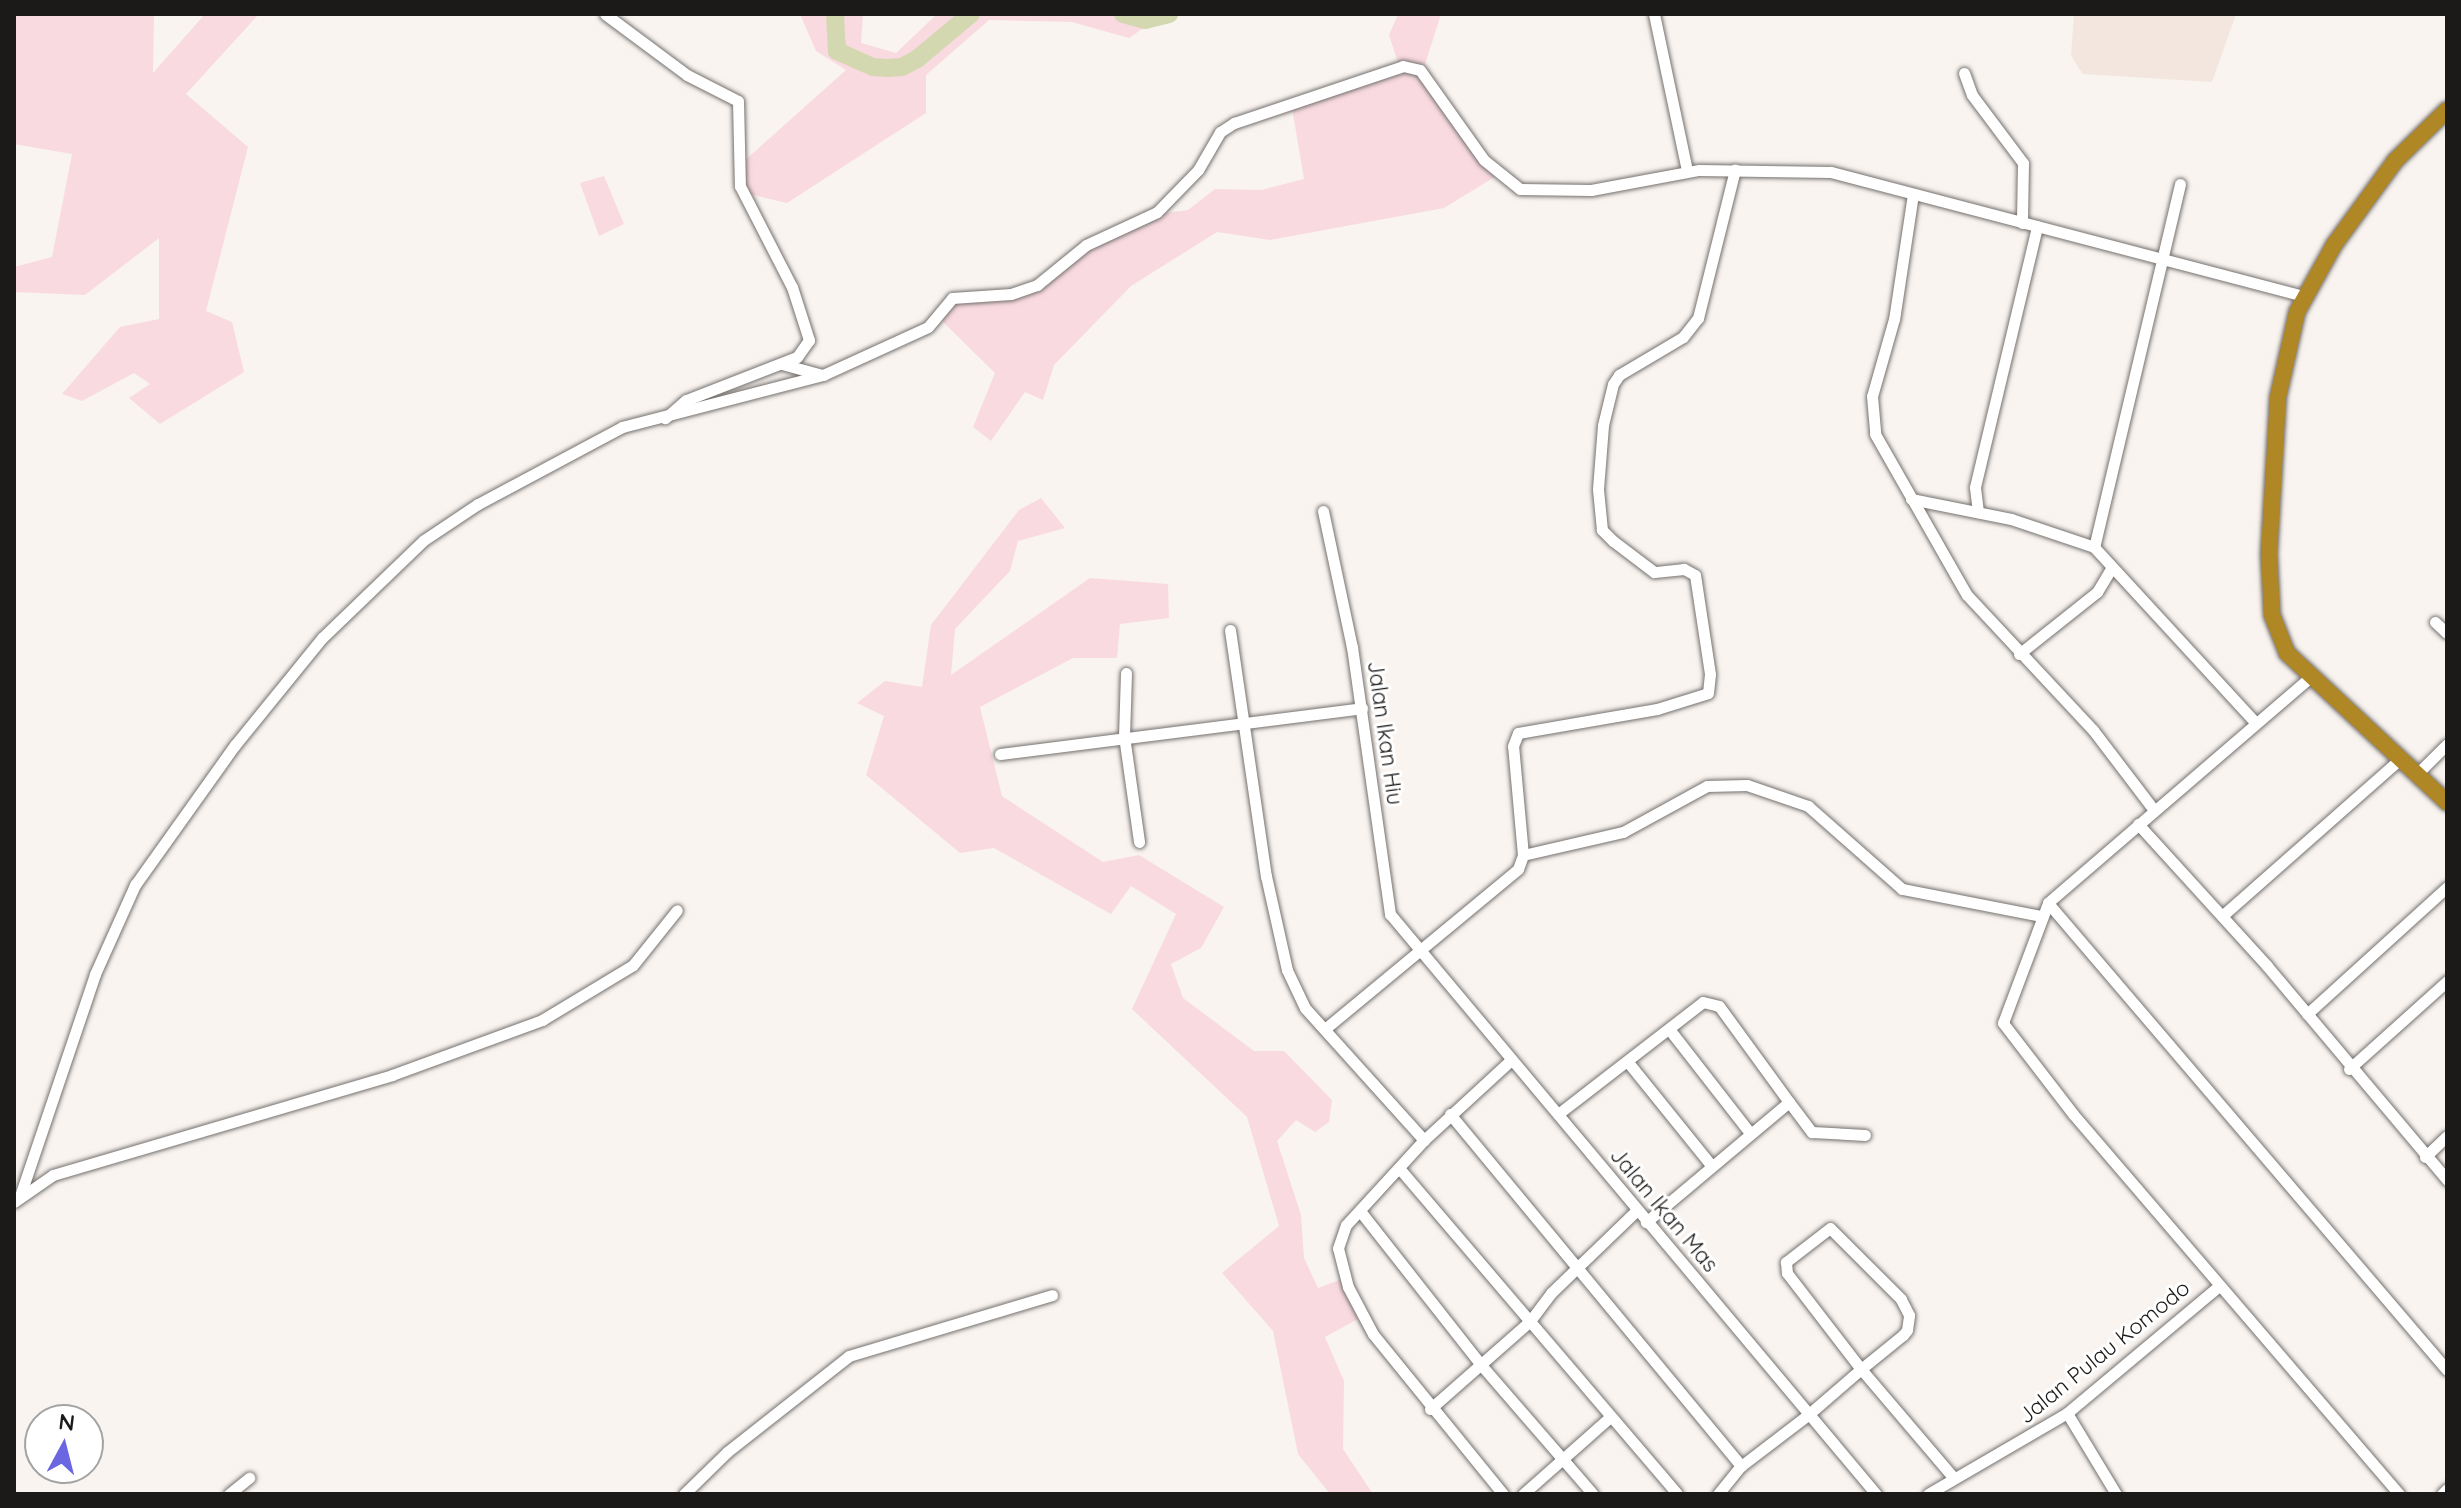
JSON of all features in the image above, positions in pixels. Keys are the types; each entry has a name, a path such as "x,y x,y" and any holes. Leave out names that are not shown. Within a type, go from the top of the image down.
{"highway":[{"path":"2447,110 2395,161 2303,296 2278,397 2269,555 2275,628 2308,679 2447,802"}],"street":[{"path":"605,14 687,75 738,101 740,186 792,287 809,340 797,357 701,393 664,418"},
{"path":"1654,14 1687,171"},
{"path":"17,1199 124,904 235,745 322,638 424,540 478,504 622,427 823,375 928,327 952,298 1011,294 1037,285 1086,245 1148,218 1169,201 1198,170 1220,132 1234,123 1385,68 1420,70 1484,160 1520,189 1581,192 1687,171 1831,172 2303,296"},
{"path":"1964,73 1972,95 2023,163 2022,223"},
{"path":"1326,1028 1514,873 1523,855 1513,746 1518,733 1695,701 1711,686 1695,575 1684,569 1660,574 1640,562 1602,530 1598,497 1603,425 1613,384 1619,375 1683,337 1698,318 1735,170"},
{"path":"2094,547 2180,184"},
{"path":"1913,194 1894,319 1871,410 1875,434 1967,595 2093,730 2154,810"},
{"path":"1978,512 1974,495 2037,226"},
{"path":"782,364 823,375"},
{"path":"1911,499 1978,512 2094,547 2255,722"},
{"name":"Jalan Ikan Hiu","path":"1323,511 1362,708 1387,903 1398,927 1421,952"},
{"path":"2019,654 2097,592 2111,569"},
{"path":"2097,592 2126,584"},
{"path":"2435,622 2447,633"},
{"path":"1230,630 1287,970 1305,1008 1424,1140"},
{"path":"1126,673 1124,736 1139,842"},
{"path":"2308,679 2048,903 2006,1007 2005,1028 2219,1286 2399,1494"},
{"path":"1000,754 1243,720 1362,708"},
{"path":"2417,774 2447,744"},
{"path":"2222,916 2399,760"},
{"path":"1523,855 1623,832 1707,786 1747,785 1808,806 1902,889 2041,916"},
{"path":"2138,824 2222,916 2307,1014 2349,1069 2447,1180"},
{"path":"2307,1014 2447,887"},
{"path":"2048,903 2447,1370"},
{"path":"17,1199 45,1179 91,1162 307,1102 542,1020 633,965 677,910"},
{"name":"Jalan Ikan Mas","path":"1421,952 1558,1114 1635,1212 1876,1494"},
{"path":"2349,1069 2447,981"},
{"path":"1558,1114 1707,1000 1713,1002 1812,1132 1865,1135"},
{"path":"1669,1029 1750,1133"},
{"path":"1503,1494 1430,1409 1373,1334 1348,1287 1338,1248 1346,1225 1424,1140 1511,1060"},
{"path":"1627,1061 1710,1164"},
{"path":"1646,1222 1710,1164 1789,1102"},
{"path":"1450,1114 1741,1466"},
{"path":"2425,1157 2447,1136"},
{"path":"1399,1168 1677,1494"},
{"path":"1360,1211 1482,1366 1593,1494"},
{"path":"1430,1409 1530,1321 1577,1268 1635,1212"},
{"path":"1726,1492 1729,1476 1809,1414 1861,1369 1907,1330 1909,1315 1901,1299 1830,1228 1785,1268 1861,1369 1953,1477"},
{"name":"Jalan Pulau Komodo","path":"1928,1494 1953,1477 2010,1450 2067,1413 2219,1286"},
{"path":"684,1494 727,1452 849,1356 1052,1295"},
{"path":"2067,1413 2116,1494"},
{"path":"1523,1494 1610,1417"},
{"path":"229,1494 249,1478"},
{"path":"2442,1494 2447,1489"}],"shaded area":[{"path":"14,14 154,14 153,73 205,14 259,14 186,94 248,147 206,311 232,322 244,372 160,424 129,398 150,384 134,373 82,401 62,394 120,327 159,319 159,238 85,295 14,292 14,267 52,257 72,154 14,144"},
{"path":"800,14 863,14 861,43 896,53 937,14 1164,14 1129,38 1072,22 989,20 926,75 926,113 787,203 740,192 733,171 846,70 816,51"},
{"path":"1398,14 1441,14 1421,77 1453,126 1498,175 1444,208 1270,240 1217,232 1131,286 1054,365 1043,400 1025,392 991,441 973,427 995,373 943,322 949,305 957,298 1036,287 1067,268 1079,254 1159,214 1188,210 1215,189 1261,190 1304,179 1292,108 1400,69 1389,35"},
{"path":"2074,14 2236,14 2212,82 2083,74 2071,56"},
{"path":"604,176 624,224 599,236 580,183"},
{"path":"1041,498 1065,528 1018,541 1010,571 955,629 951,675 1090,578 1168,584 1169,618 1120,624 1117,658 1073,658 980,707 1002,796 1103,862 1139,855 1224,907 1201,948 1171,964 1183,998 1254,1051 1284,1051 1332,1100 1329,1122 1315,1132 1296,1120 1277,1141 1301,1215 1304,1258 1318,1288 1342,1279 1358,1319 1325,1337 1344,1381 1343,1449 1373,1494 1330,1494 1298,1454 1273,1331 1222,1273 1279,1226 1247,1117 1132,1009 1176,914 1131,886 1111,914 994,848 960,853 866,775 884,716 857,703 885,681 922,687 931,625 1019,510"}],"waterway":[{"path":"835,14 837,51 873,67 887,68 902,67 917,59 971,14"},
{"path":"1123,14 1145,20 1169,14"}]}
